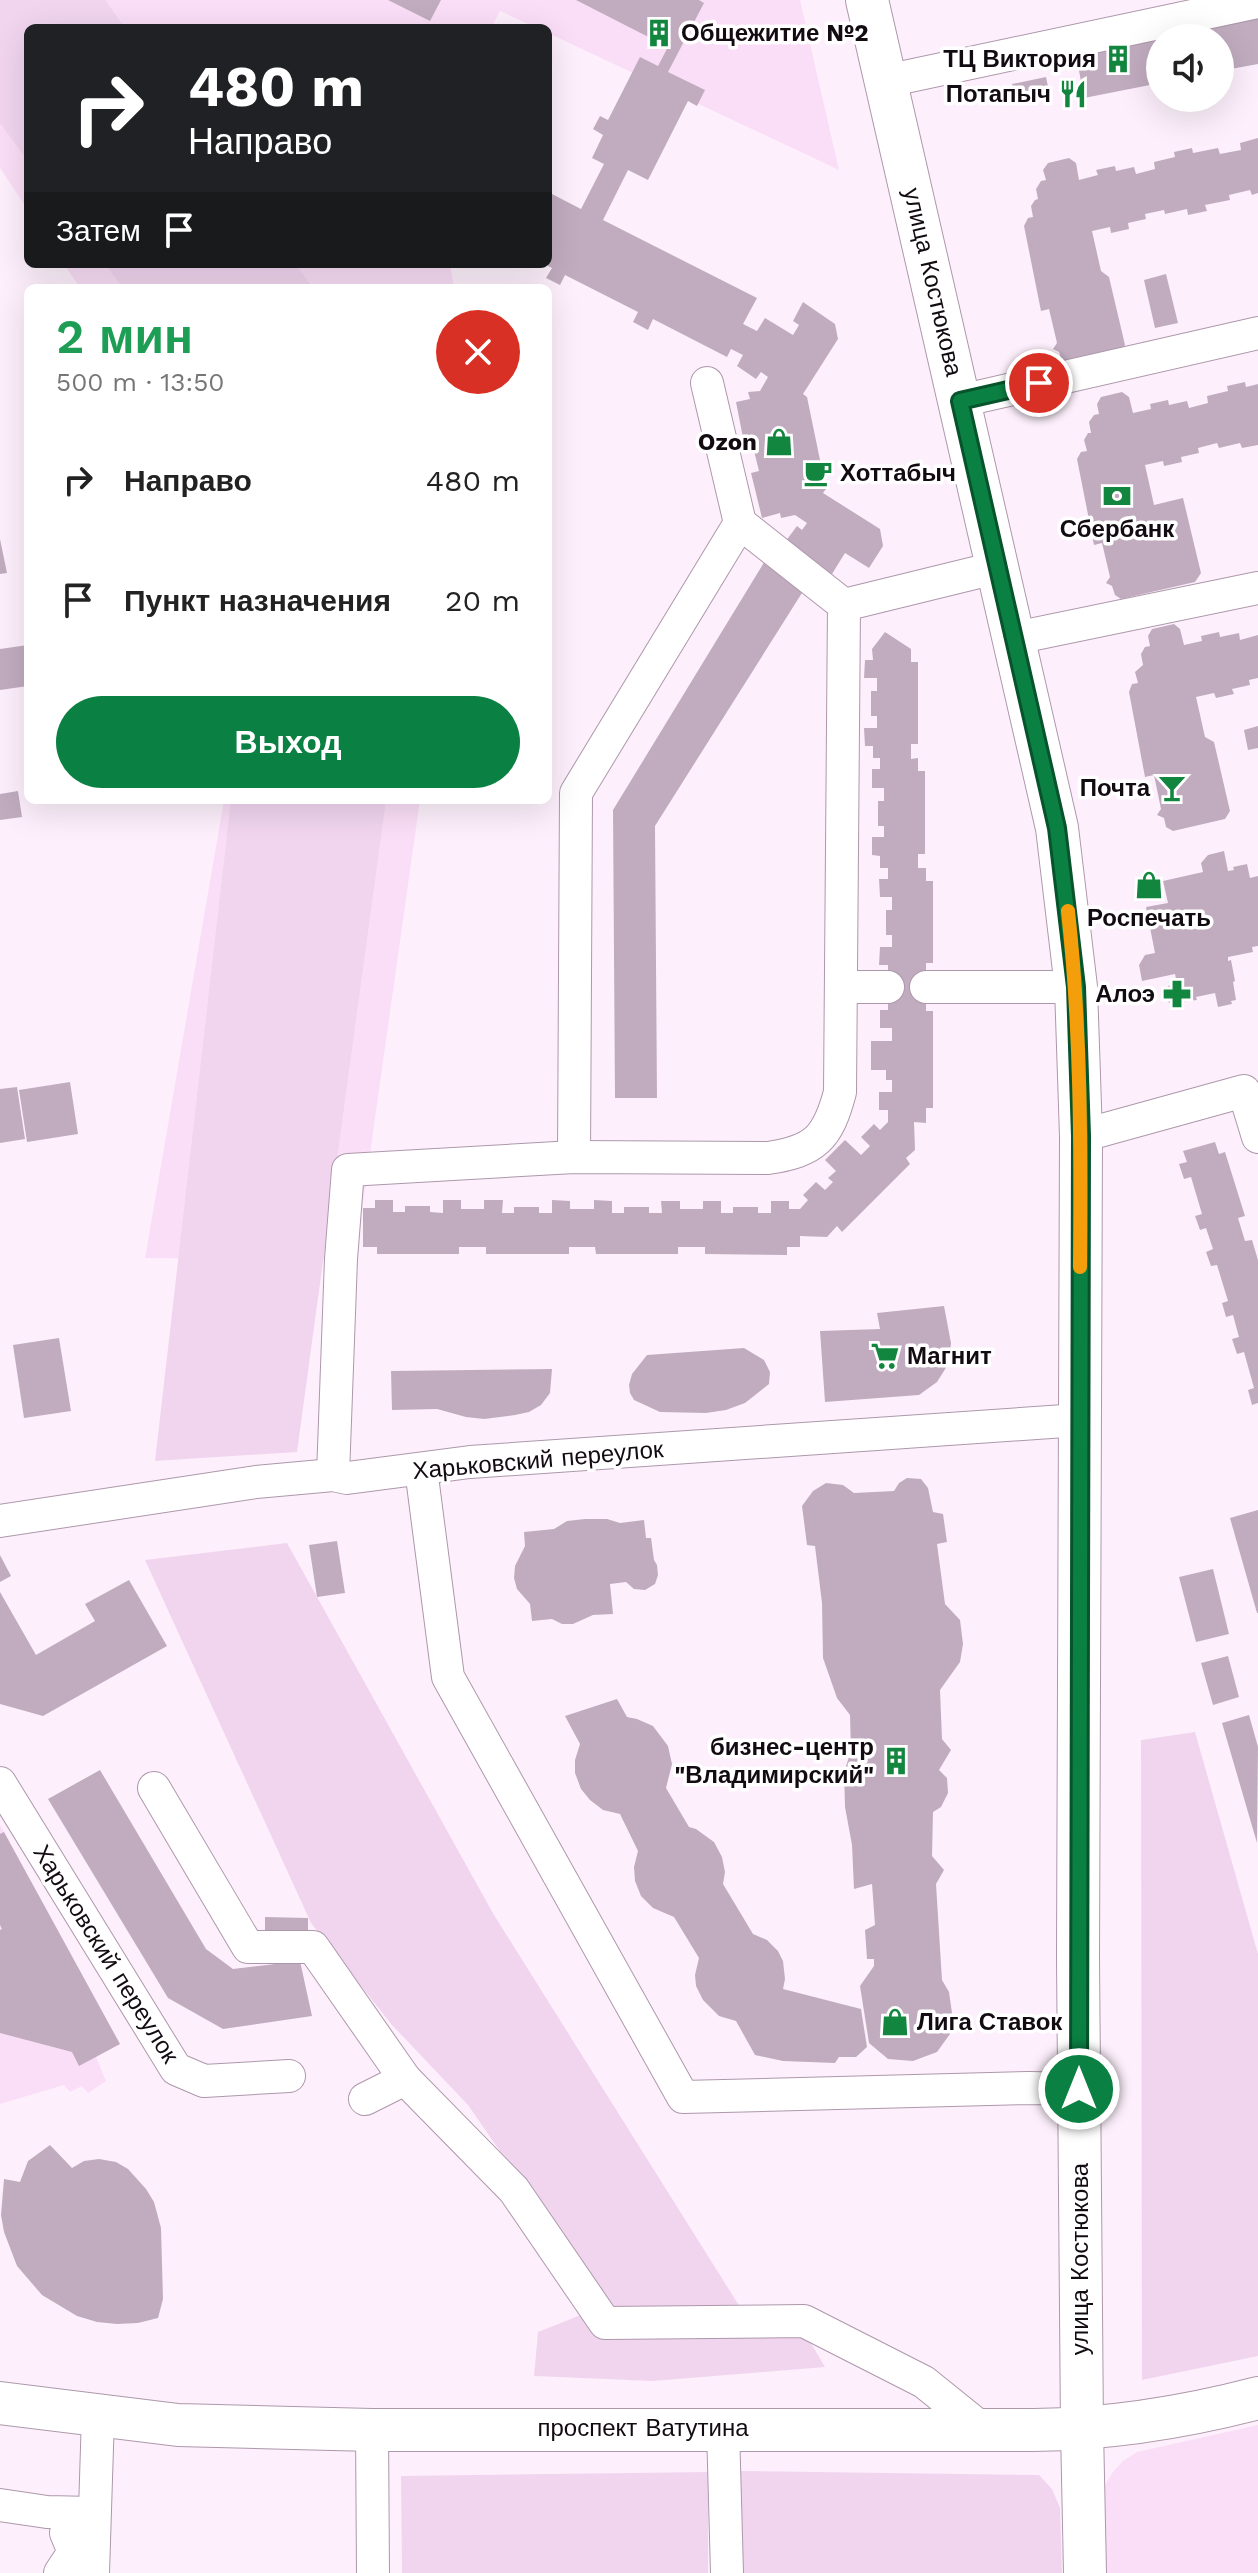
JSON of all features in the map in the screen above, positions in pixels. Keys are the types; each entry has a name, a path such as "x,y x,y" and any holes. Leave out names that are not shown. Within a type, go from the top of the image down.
{"main road":[{"name":"улица Костюкова","path":"867,0 1057,828 1076,987 1081,1136 1079,2089 1085,2573"},
{"name":"проспект Ватутина","path":"9,2403 178,2425 372,2430 1082,2429 1158,2419 1258,2398"}],"street":[{"path":"886,81 1258,2"},
{"path":"960,401 1258,333"},
{"path":"707,383 740,523 844,605"},
{"path":"574,1157 576,793 740,523"},
{"path":"844,605 999,567"},
{"path":"1015,638 1258,588"},
{"path":"333,1475 341,1259 348,1170 574,1157 768,1158 795,1154 817,1140 833,1119 840,1092 844,605"},
{"path":"841,987 888,987"},
{"path":"926,987 1076,987"},
{"path":"1081,1136 1251,1089 1258,1137"},
{"name":"Харьковский переулок","path":"0,1521 225,1486 333,1475 347,1478 470,1462 1079,1420"},
{"path":"421,1469 448,1677 683,2097 1079,2089"},
{"name":"Харьковский переулок","path":"0,1783 176,2069 204,2081 289,2076"},
{"path":"154,1788 248,1947 313,1947 405,2079 514,2190 605,2323 804,2321 924,2382 981,2428"},
{"path":"365,2099 405,2079"},
{"path":"47,2573 69,2552 93,2513 98,2416"},
{"path":"723,2428 727,2573"},
{"path":"372,2430 373,2573"},
{"path":"0,2505 69,2552"},
{"path":"69,2552 93,2513"},
{"path":"0,2522 69,2552"}],"shaded area":[{"path":"0,0 800,0 839,170 552,35 552,24 528,24 500,11 493,24 24,24 24,204 0,168"},
{"path":"0,0 105,0 122,24 24,24 24,156 0,123"},
{"path":"67,268 451,268 453,284 77,284"},
{"path":"108,268 299,268 310,284 120,284"},
{"path":"223,804 419,804 355,1260 145,1258"},
{"path":"231,804 385,804 297,1452 155,1461"},
{"path":"287,1543 494,1915 740,2307 792,2311 825,2367 653,2381 534,2376 538,2332 606,2305 468,2105 392,2025 311,1923 145,1560"},
{"path":"1195,1732 1258,1954 1258,2356 1142,2380 1141,1740"},
{"path":"0,1825 120,2044 96,2057 106,2081 88,2093 82,2086 70,2092 64,2085 0,2104"},
{"path":"1258,2425 1258,2573 1100,2573 1104,2487 1123,2461 1137,2452"},
{"path":"740,2471 1039,2475 1052,2489 1060,2508 1062,2573 741,2573"},
{"path":"708,2472 708,2573 402,2573 401,2476"}],"building":[{"path":"388,0 441,0 430,21"},
{"path":"576,0 699,0 704,3 668,72 705,90 697,106 688,101 648,180 628,170 603,220 757,298 743,324 757,331 765,318 793,335 799,325 793,321 803,302 835,324 838,339 803,394 807,397 826,489 823,493 880,529 883,546 869,568 845,553 832,574 816,564 807,585 655,826 657,1098 615,1098 613,810 768,556 785,542 797,526 802,530 807,523 795,515 781,518 780,513 762,518 751,473 759,471 754,451 746,453 736,402 750,399 748,392 760,391 768,377 761,372 756,379 737,366 743,355 731,349 727,357 653,319 648,330 633,322 638,312 565,275 560,285 546,278 552,268 552,194 581,209 604,164 592,158 603,135 593,129 600,116 608,120 640,57 658,66 668,47"},
{"path":"1258,18 1258,64 1234,68 1234,24 1230,24"},
{"path":"1146,40 1146,86 1084,98 1076,54"},
{"path":"1046,77 1050,96 1015,103 1012,84"},
{"path":"1258,138 1258,193 1252,195 1250,190 1229,195 1230,200 1205,205 1207,211 1188,215 1187,209 1145,214 1146,219 1128,223 1129,229 1111,233 1110,227 1092,231 1101,271 1109,277 1125,345 1120,353 1068,365 1062,361 1059,352 1053,349 1057,343 1049,309 1041,311 1024,226 1028,218 1033,217 1031,206 1038,199 1036,189 1041,181 1046,180 1043,170 1048,163 1069,158 1076,163 1079,180 1098,175 1096,170 1115,166 1116,171 1134,167 1136,174 1155,169 1154,162 1175,157 1174,152 1192,148 1193,153 1218,148 1220,154 1241,150 1240,143"},
{"path":"1166,274 1178,323 1155,328 1144,280"},
{"name":"Сбербанк","path":"1245,382 1246,387 1258,384 1258,445 1242,448 1240,443 1219,448 1217,443 1198,448 1199,453 1181,457 1182,462 1164,466 1163,461 1145,465 1154,505 1183,498 1201,573 1195,582 1121,599 1106,583 1110,577 1102,543 1094,545 1077,459 1081,452 1087,451 1084,440 1091,433 1089,422 1099,414 1097,404 1101,397 1122,392 1129,397 1133,413 1151,409 1150,404 1168,400 1169,405 1187,401 1189,408 1208,403 1207,396 1228,391 1227,386"},
{"path":"0,539 7,573 0,574"},
{"path":"1174,624 1180,629 1184,645 1202,641 1201,636 1219,632 1220,637 1239,633 1240,640 1258,635 1258,678 1249,680 1250,685 1232,689 1234,694 1216,698 1214,693 1196,697 1205,737 1214,742 1230,811 1225,819 1173,831 1166,827 1164,818 1157,815 1161,809 1154,775 1145,777 1129,692 1132,684 1138,683 1135,672 1143,665 1141,654 1145,647 1150,646 1148,636 1152,629"},
{"path":"885,632 911,649 911,662 918,662 918,744 911,744 911,759 918,758 918,771 925,771 925,854 918,854 918,868 926,868 926,881 933,881 933,963 926,963 926,1011 933,1011 933,1108 926,1108 926,1123 914,1122 915,1150 906,1158 910,1164 842,1232 837,1226 827,1237 800,1236 800,1247 787,1247 787,1255 705,1254 705,1247 678,1247 678,1254 596,1254 595,1247 569,1247 569,1254 486,1254 486,1247 459,1247 459,1254 377,1254 377,1247 363,1247 363,1208 375,1208 375,1200 393,1200 393,1212 405,1212 405,1206 430,1206 430,1212 443,1213 443,1200 461,1200 461,1209 484,1209 484,1200 503,1200 502,1213 514,1213 514,1207 539,1207 539,1213 552,1213 552,1200 570,1201 570,1209 594,1209 594,1200 612,1201 612,1213 624,1213 624,1207 649,1207 649,1213 662,1213 661,1201 680,1201 680,1209 703,1209 703,1201 721,1201 721,1213 733,1213 733,1207 758,1207 758,1213 771,1213 771,1201 789,1201 789,1209 800,1209 808,1200 803,1195 816,1182 825,1190 833,1182 828,1178 836,1171 825,1160 845,1140 861,1155 870,1146 861,1137 874,1124 880,1130 888,1122 888,1110 879,1110 879,1092 892,1092 892,1080 886,1080 886,1070 871,1070 871,1041 892,1041 892,1028 880,1028 880,1010 888,1010 888,965 879,965 880,947 892,947 892,935 886,935 886,910 892,910 892,897 880,897 879,879 888,879 888,868 880,868 880,856 872,855 872,837 884,837 884,826 878,826 878,801 884,801 884,788 872,788 872,769 880,769 880,758 873,758 873,746 865,746 864,728 877,728 877,716 871,716 871,691 877,691 877,678 864,678 865,660 873,660 872,649"},
{"path":"24,646 24,687 0,690 0,649"},
{"path":"1258,726 1258,748 1248,750 1244,730"},
{"path":"18,791 22,817 0,820 0,794"},
{"path":"1224,851 1228,871 1247,864 1250,878 1258,876 1258,946 1252,947 1253,952 1228,957 1235,981 1236,1000 1231,1001 1232,1004 1218,1007 1215,993 1196,997 1197,1000 1169,1003 1166,990 1168,986 1177,984 1175,974 1142,981 1139,965 1145,955 1155,953 1146,907 1168,903 1163,881 1203,872 1201,863 1208,855"},
{"path":"70,1082 78,1134 27,1142 19,1090"},
{"path":"17,1087 25,1139 0,1143 0,1089"},
{"path":"1215,1142 1219,1154 1225,1152 1245,1216 1238,1218 1245,1241 1252,1240 1258,1260 1258,1403 1252,1405 1248,1390 1254,1388 1244,1352 1237,1354 1232,1339 1239,1337 1233,1315 1226,1317 1222,1303 1228,1301 1217,1265 1211,1266 1206,1252 1213,1249 1206,1228 1200,1230 1195,1216 1202,1214 1191,1177 1184,1179 1179,1164 1187,1162 1183,1151"},
{"path":"944,1306 951,1343 949,1363 937,1382 919,1395 825,1402 820,1331 880,1329 877,1313"},
{"path":"59,1338 71,1411 24,1418 13,1345"},
{"path":"744,1348 764,1360 770,1372 769,1384 745,1403 706,1413 660,1412 634,1400 630,1393 632,1374 647,1355"},
{"path":"552,1369 550,1393 541,1405 529,1412 484,1419 437,1409 392,1410 391,1371"},
{"name":"бизнес-центр \"Владимирский\"","path":"907,1478 921,1479 928,1488 933,1512 943,1514 947,1542 937,1544 945,1604 960,1620 963,1644 960,1662 940,1690 942,1739 951,1750 939,1770 947,1778 948,1793 941,1807 933,1812 932,1856 944,1870 936,1884 942,1980 949,1992 952,2013 950,2034 937,2052 913,2061 888,2059 869,2043 860,1986 874,1966 874,1959 867,1959 865,1930 875,1925 872,1884 854,1889 844,1772 851,1751 850,1715 837,1698 823,1658 822,1603 815,1546 807,1545 802,1506 813,1491 826,1483 843,1485 854,1493 894,1491"},
{"path":"1258,1510 1258,1613 1257,1613 1230,1518"},
{"path":"607,1519 620,1523 644,1520 646,1538 651,1538 657,1565 655,1584 645,1590 634,1589 626,1582 610,1584 613,1614 593,1615 573,1624 562,1624 552,1619 532,1621 530,1604 517,1589 514,1578 515,1566 525,1546 524,1532 554,1529 567,1521"},
{"path":"337,1541 345,1593 317,1597 309,1545"},
{"path":"0,1555 11,1576 0,1582"},
{"path":"1213,1569 1229,1634 1196,1642 1179,1577"},
{"path":"129,1580 167,1646 43,1716 0,1704 0,1592 36,1655 95,1621 85,1604"},
{"path":"1228,1656 1239,1697 1213,1705 1201,1663"},
{"path":"617,1699 627,1717 653,1726 668,1746 672,1764 666,1788 689,1827 714,1842 722,1857 725,1872 723,1884 753,1934 767,1940 778,1951 783,1961 783,1989 861,2009 867,2047 856,2057 839,2057 835,2063 783,2061 755,2055 736,2021 719,2016 703,2000 696,1986 699,1958 674,1917 653,1908 641,1896 634,1867 638,1851 620,1814 603,1810 590,1800 581,1789 575,1773 580,1744 565,1716"},
{"path":"1249,1715 1258,1747 1257,1843 1222,1723"},
{"path":"100,1770 206,1949 233,1969 300,1961 312,2016 223,2029 168,1998 48,1799"},
{"path":"4,1832 120,2044 79,2066 72,2052 0,2033 0,1834"},
{"path":"265,1917 308,1918 308,1940 265,1939"},
{"path":"50,2145 72,2168 84,2161 99,2159 116,2162 128,2169 146,2189 154,2202 161,2228 163,2299 158,2318 117,2324 77,2316 42,2295 17,2266 1,2215 4,2179 20,2182 28,2161"}],"slow traffic":[{"path":"1068,911 1076,987 1081,1136 1080,1267"}],"place":[{"name":"Общежитие №2","path":"659,33"},
{"name":"ТЦ Виктория","path":"1118,59"},
{"name":"Потапыч","path":"1073,94"},
{"name":"Ozon","path":"779,442"},
{"name":"Хоттабыч","path":"818,473"},
{"name":"Сбербанк","path":"1117,496"},
{"name":"Почта","path":"1172,788"},
{"name":"Роспечать","path":"1149,885"},
{"name":"Алоэ","path":"1177,994"},
{"name":"Магнит","path":"885,1356"},
{"name":"бизнес-центр \"Владимирский\"","path":"896,1761"},
{"name":"Лига Ставок","path":"895,2022"}],"route":[{"path":"1039,383 960,401 1057,828 1076,987 1081,1136 1079,2089"}]}
